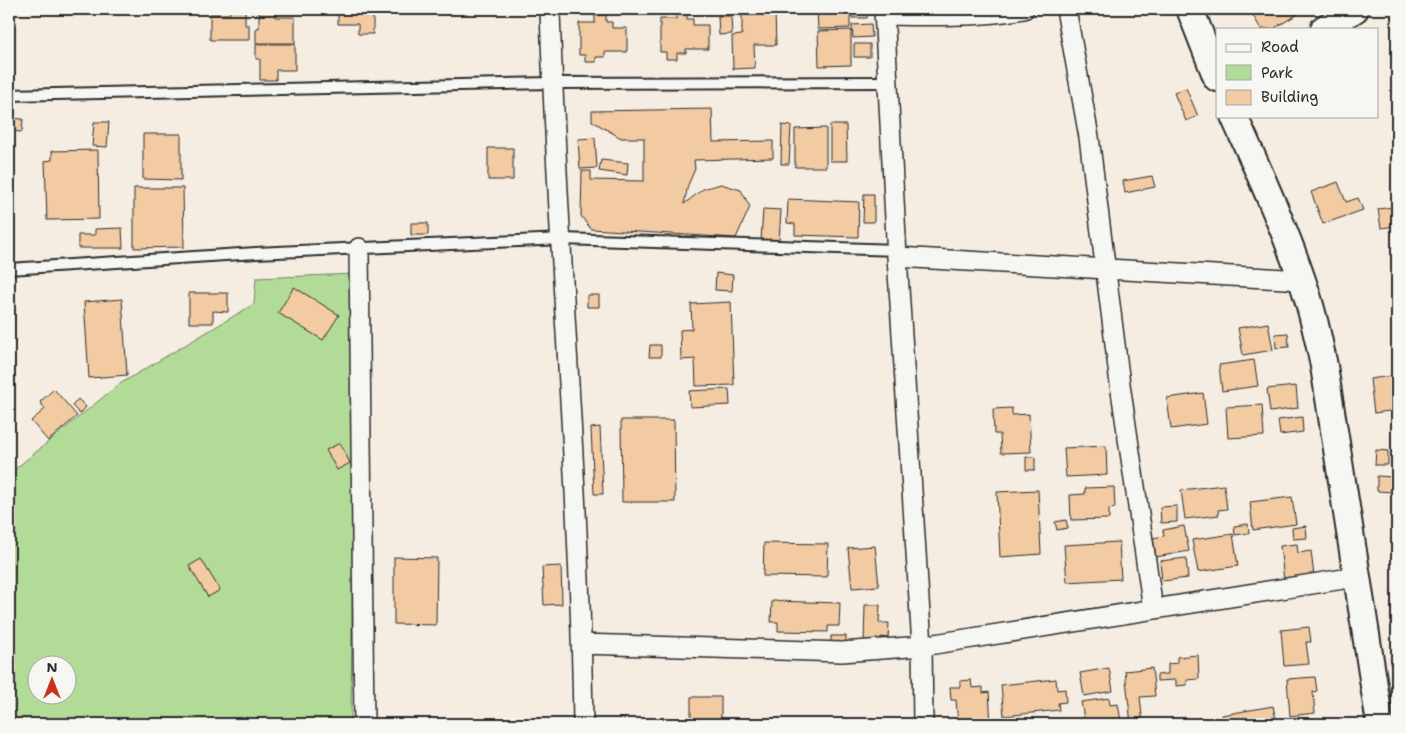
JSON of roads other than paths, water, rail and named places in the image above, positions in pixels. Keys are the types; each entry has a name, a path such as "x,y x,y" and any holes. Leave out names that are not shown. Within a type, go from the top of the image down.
{"main road":[{"path":"1190,9 1216,75"},
{"path":"1326,28 1354,9"},
{"path":"1235,118 1284,229 1315,323 1324,366 1380,724"}],"street":[{"path":"550,9 552,83 562,239 582,644 583,724"},
{"path":"923,724 922,646 897,254 884,12 945,17 1024,9"},
{"path":"1066,9 1089,137 1122,403 1153,609"},
{"path":"359,248 364,724"},
{"path":"897,254 1106,270 1302,280"},
{"path":"582,644 842,652 922,646 1356,577"}],"lane":[{"path":"9,95 552,83 888,82"},
{"path":"9,269 359,248 562,239 897,254"}]}
